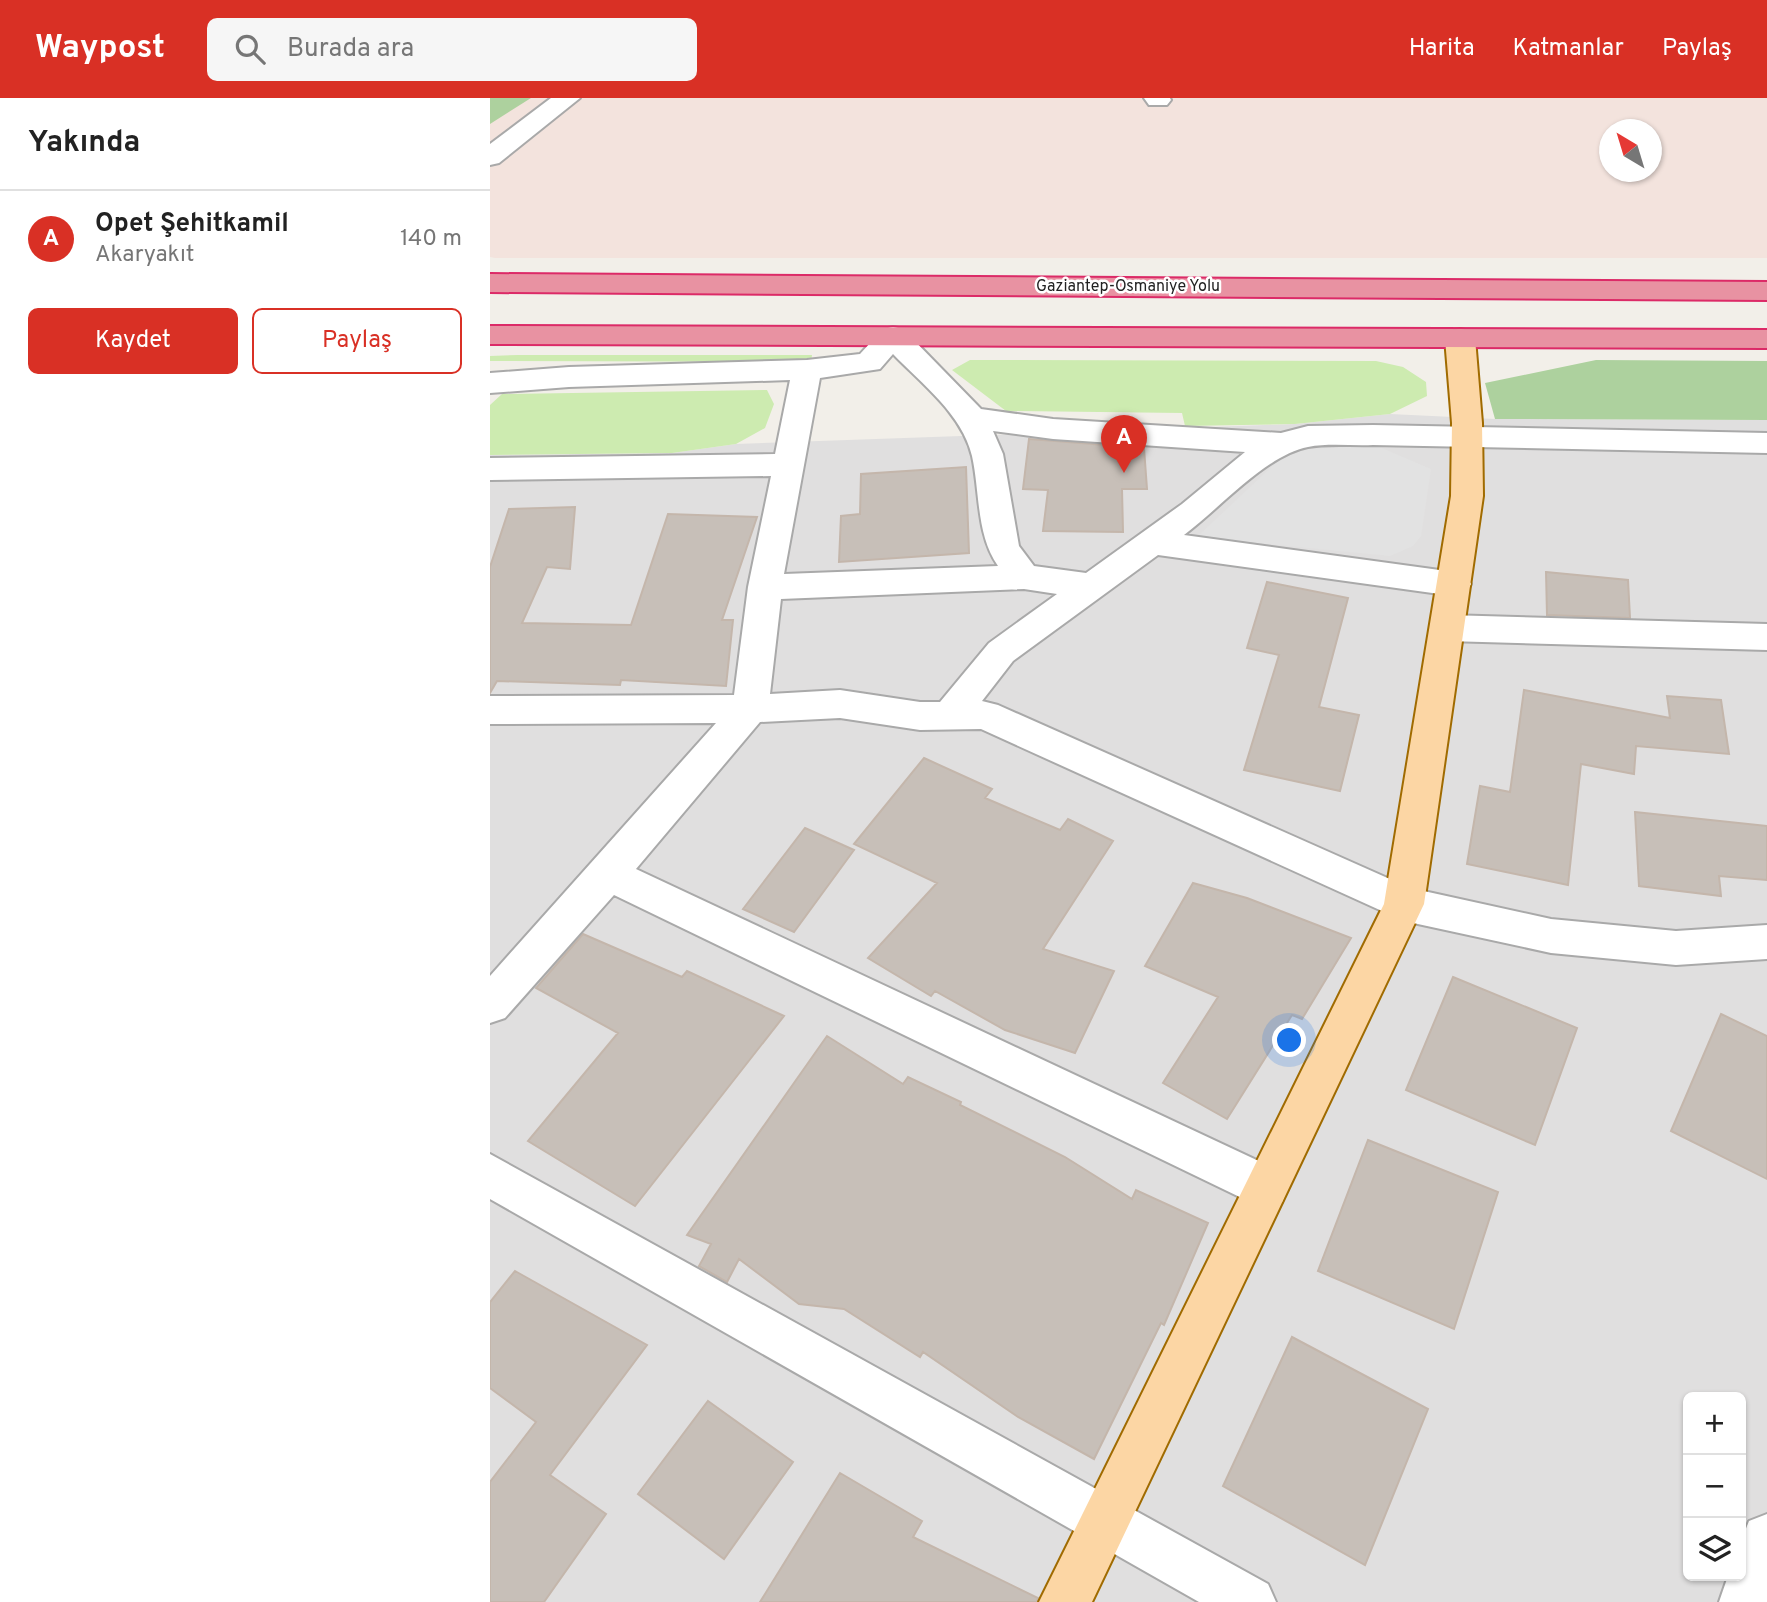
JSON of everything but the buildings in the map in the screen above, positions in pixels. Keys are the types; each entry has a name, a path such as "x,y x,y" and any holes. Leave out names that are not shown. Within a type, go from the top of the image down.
{"highway":[{"name":"Gaziantep-Osmaniye Yolu","path":"490,283 1767,291"},
{"path":"490,335 1767,339"}],"main road":[{"path":"1065,1602 1404,904 1467,496 1460,338"}],"street":[{"path":"490,158 567,98"},
{"path":"490,383 569,377 807,370 869,362 893,336 972,418 987,454 1003,548 1024,577"},
{"path":"490,1005 608,874 750,709 765,587 807,370"},
{"path":"972,418 1053,429 1282,444"},
{"path":"949,716 1001,652 1151,542 1261,456 1282,444 1308,436 1767,443"},
{"path":"490,469 788,465"},
{"path":"1151,542 1454,583"},
{"path":"765,587 1024,577 1091,586"},
{"path":"1447,628 1767,637"},
{"path":"490,710 750,709 840,704 920,716 985,715 1404,904 1551,936 1676,948 1767,942"},
{"path":"608,874 1266,1187"},
{"path":"490,1175 1102,1522 1250,1602"},
{"path":"1745,1602 1767,1539"}],"shaded area":[{"path":"490,98 1767,98 1767,258 490,257"},
{"path":"1390,414 1495,419 1767,420 1767,1602 490,1602 490,455 672,453 736,444 1295,424"},
{"path":"1377,446 1431,469 1421,536 1413,546 1390,556 1197,537 1280,459 1303,449"}],"green space":[{"path":"490,98 531,98 490,124"},
{"path":"812,355 811,362 490,361 490,356"},
{"path":"970,360 1376,361 1403,367 1426,382 1427,396 1390,414 1295,424 1185,426 1182,413 1006,411 952,370"},
{"path":"1596,360 1767,361 1767,420 1495,419 1485,383"},
{"path":"767,390 774,404 765,428 736,444 672,453 490,455 490,405 502,394"}],"place":[{"name":"Opet Şehitkamil","path":"1124,473"}]}
